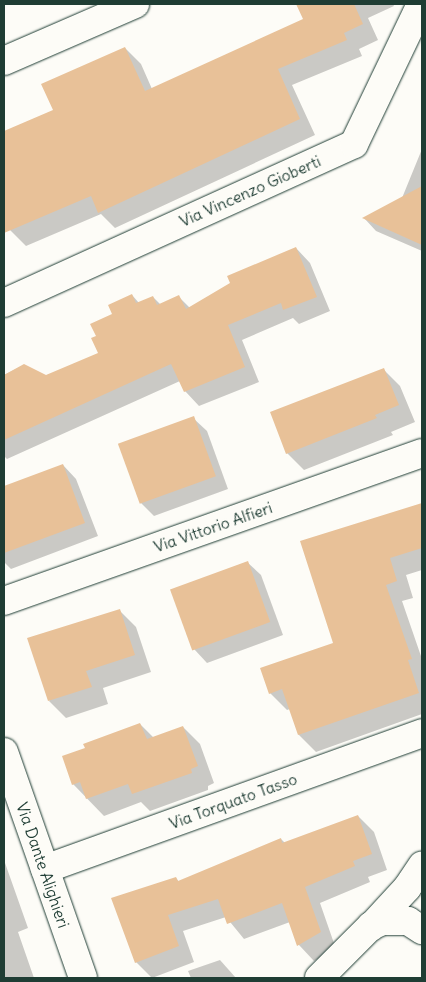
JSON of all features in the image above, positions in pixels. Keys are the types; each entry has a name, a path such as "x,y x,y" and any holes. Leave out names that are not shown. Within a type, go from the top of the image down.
{"street":[{"path":"4,61 135,4"},
{"name":"Via Vincenzo Gioberti","path":"4,303 354,144 421,4"},
{"name":"Via Vittorio Alfieri","path":"4,601 422,453"},
{"name":"Via Torquato Tasso","path":"45,869 422,734"},
{"name":"Via Dante Alighieri","path":"4,752 83,978"},
{"path":"363,935 407,888 422,866"},
{"path":"319,978 372,926 395,918 408,921 422,930"}],"building":[{"path":"296,4 354,4 363,24 344,33 347,40 278,69 300,119 98,213 91,196 4,233 4,131 53,110 41,84 125,47 145,91 303,19"},
{"path":"422,186 422,245 362,218"},
{"path":"296,247 317,297 283,310 281,303 228,325 245,367 184,392 171,364 4,440 4,375 24,364 46,375 98,353 91,338 96,336 90,324 112,314 108,305 132,294 136,303 153,296 157,305 179,295 186,309 230,283 227,276"},
{"path":"384,368 399,405 375,415 377,418 286,454 270,412"},
{"path":"194,416 216,476 140,504 118,444"},
{"path":"63,464 85,523 4,553 4,486"},
{"path":"422,503 422,548 390,558 397,581 386,585 412,659 408,660 419,693 298,735 282,689 269,694 260,668 333,643 300,541"},
{"path":"248,561 270,622 192,650 170,589"},
{"path":"120,609 135,655 86,671 92,687 48,701 27,638"},
{"path":"140,723 147,739 183,726 198,766 191,769 192,773 132,794 128,784 86,799 80,782 72,785 62,756 85,748 83,744"},
{"path":"358,815 372,854 353,861 355,866 305,887 321,932 297,946 282,903 227,924 218,899 168,915 179,946 135,963 111,898 176,877 178,881 281,838 282,843"}]}
